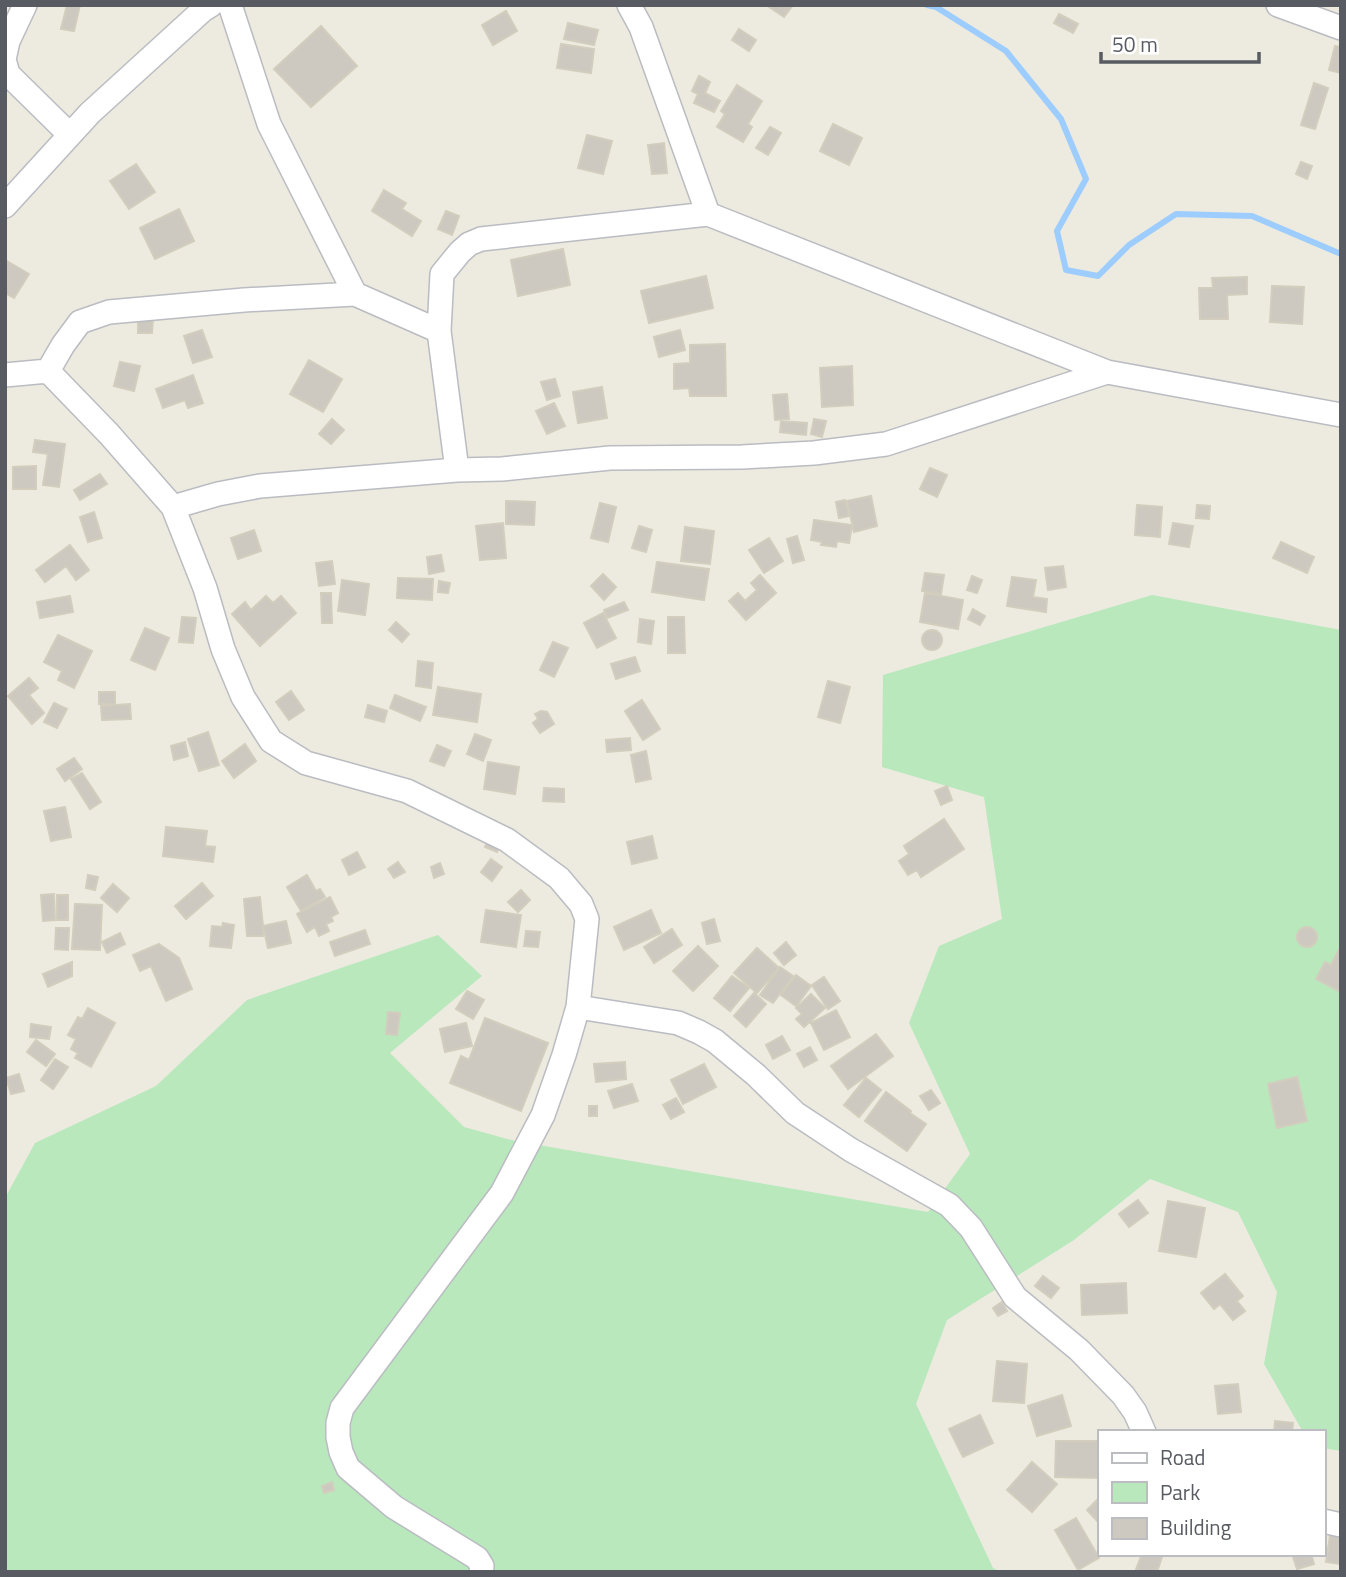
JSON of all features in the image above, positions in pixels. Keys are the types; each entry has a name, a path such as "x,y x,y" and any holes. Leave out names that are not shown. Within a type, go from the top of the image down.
{"street":[{"path":"5,55 8,41 25,5"},
{"path":"230,5 270,124 355,294"},
{"path":"628,5 641,27 708,214"},
{"path":"1278,5 1341,28"},
{"path":"5,206 90,113 205,7"},
{"path":"5,63 8,74 15,82 70,135"},
{"path":"457,470 439,331 442,274 460,253 469,244 481,239 708,214 1107,372 1341,415"},
{"path":"48,371 80,322 109,312 257,299 355,294 439,331"},
{"path":"5,375 48,371"},
{"path":"48,371 109,433 173,507 205,588 223,649 243,697 271,741 306,763 407,791 507,840 559,878 581,904 587,919 578,1007 543,1115 502,1194 342,1408 338,1423 341,1452 348,1468 394,1507 477,1558 482,1566 481,1572"},
{"path":"173,507 260,486 457,470 502,469 610,458 742,457 814,453 886,444 1107,372"},
{"path":"578,1007 678,1023 699,1032 715,1041 756,1075 795,1113 851,1150 949,1205 971,1228 1015,1297 1079,1350 1123,1395 1143,1430"}],"green space":[{"path":"1152,595 1341,630 1341,1451 1325,1448 1325,1430 1302,1430 1264,1364 1277,1292 1238,1212 1150,1179 1074,1240 947,1320 916,1404 993,1568 1001,1572 5,1572 5,1198 35,1143 156,1086 247,1000 438,935 482,976 390,1053 464,1127 515,1141 928,1212 970,1154 909,1023 939,946 1002,919 984,797 882,767 883,675"}],"building":[{"path":"67,5 80,5 74,31 61,29"},
{"path":"766,5 793,5 784,17"},
{"path":"506,11 517,31 493,45 482,25"},
{"path":"1059,14 1078,24 1073,33 1054,23"},
{"path":"568,23 598,30 594,45 564,39"},
{"path":"321,26 357,66 311,107 274,69"},
{"path":"739,29 756,40 749,51 732,40"},
{"path":"561,44 594,49 591,73 557,68"},
{"path":"1335,46 1341,47 1341,73 1329,70"},
{"path":"699,76 710,82 705,93 720,101 714,112 694,103 698,94 692,91"},
{"path":"1314,83 1328,88 1315,129 1301,125"},
{"path":"737,85 762,101 748,124 752,127 743,142 717,127 725,114 721,111"},
{"path":"833,124 862,138 849,165 820,151"},
{"path":"770,127 781,133 768,155 756,148"},
{"path":"587,135 612,141 603,174 578,168"},
{"path":"664,143 667,173 652,174 648,145"},
{"path":"1301,162 1312,166 1307,179 1296,174"},
{"path":"136,164 155,192 129,209 110,181"},
{"path":"384,190 406,203 402,209 421,221 412,236 372,211"},
{"path":"179,209 194,241 155,259 140,228"},
{"path":"446,211 459,216 452,235 438,229"},
{"path":"563,249 570,285 518,296 511,260"},
{"path":"7,261 29,274 14,298 5,293"},
{"path":"706,276 713,308 649,323 641,291"},
{"path":"1247,277 1247,294 1227,295 1228,319 1200,319 1199,288 1213,288 1212,278"},
{"path":"1272,286 1304,287 1302,324 1270,322"},
{"path":"138,318 153,319 152,333 138,333"},
{"path":"202,330 212,357 193,363 184,336"},
{"path":"680,330 685,350 659,357 654,337"},
{"path":"725,344 726,396 690,396 689,388 674,389 674,364 690,363 690,345"},
{"path":"309,360 342,379 323,412 290,394"},
{"path":"120,362 140,366 134,391 114,386"},
{"path":"852,366 853,405 822,407 820,368"},
{"path":"193,375 203,403 188,408 185,400 163,408 156,389"},
{"path":"555,379 560,396 547,400 541,382"},
{"path":"602,387 607,418 578,423 573,392"},
{"path":"787,394 789,419 775,420 773,395"},
{"path":"554,403 565,426 547,434 536,411"},
{"path":"332,419 344,430 331,444 319,434"},
{"path":"814,419 826,421 822,437 811,434"},
{"path":"781,421 807,423 806,435 780,432"},
{"path":"35,440 65,444 59,487 43,485 48,454 33,452"},
{"path":"36,466 36,489 13,489 13,467"},
{"path":"930,468 947,475 937,497 920,489"},
{"path":"100,474 107,484 80,500 74,490"},
{"path":"871,496 877,526 854,532 847,501"},
{"path":"845,500 849,516 839,518 836,502"},
{"path":"506,501 535,502 534,525 506,524"},
{"path":"600,503 616,507 608,542 591,538"},
{"path":"1137,505 1162,507 1160,537 1135,535"},
{"path":"1197,505 1210,506 1209,519 1196,518"},
{"path":"94,512 102,538 88,542 80,517"},
{"path":"814,520 852,525 849,543 837,541 836,547 821,545 822,542 811,540"},
{"path":"503,523 506,558 480,560 476,526"},
{"path":"1173,523 1193,526 1189,547 1169,544"},
{"path":"639,526 652,530 646,552 632,548"},
{"path":"685,527 714,531 710,564 681,561"},
{"path":"254,530 261,551 238,559 231,538"},
{"path":"797,536 804,560 793,563 787,539"},
{"path":"769,538 783,561 764,573 749,550"},
{"path":"1281,542 1314,557 1307,573 1273,558"},
{"path":"70,545 89,570 76,580 66,566 45,582 36,570"},
{"path":"441,555 444,571 429,574 427,557"},
{"path":"332,561 335,584 319,586 316,563"},
{"path":"657,562 709,569 704,600 652,592"},
{"path":"1063,566 1066,587 1048,590 1045,568"},
{"path":"925,573 944,575 941,594 922,591"},
{"path":"603,574 616,587 604,600 591,586"},
{"path":"760,575 776,593 746,620 729,601 738,593 745,601 757,590 751,583"},
{"path":"972,576 982,580 977,593 967,590"},
{"path":"1012,577 1036,580 1033,597 1047,599 1046,612 1007,606"},
{"path":"398,578 433,579 432,600 397,598"},
{"path":"342,580 369,584 365,615 338,611"},
{"path":"439,581 450,583 448,593 438,592"},
{"path":"321,593 331,593 332,623 322,623"},
{"path":"925,593 963,600 958,629 920,622"},
{"path":"70,596 73,612 40,618 37,602"},
{"path":"266,596 273,603 281,596 296,613 260,646 232,614 245,602 251,610"},
{"path":"624,602 628,610 607,618 604,610"},
{"path":"973,609 985,616 980,625 968,619"},
{"path":"603,613 616,638 597,648 584,623"},
{"path":"182,617 196,618 193,643 179,642"},
{"path":"668,617 684,617 685,653 668,653"},
{"path":"640,619 654,621 651,644 638,642"},
{"path":"396,622 409,634 402,642 389,630"},
{"path":"145,628 169,638 155,670 131,660"},
{"path":"928,630 936,630 942,640 936,650 928,650 922,644 922,636"},
{"path":"58,635 92,651 74,688 58,680 62,671 44,662"},
{"path":"553,642 568,648 554,677 540,670"},
{"path":"635,657 640,671 616,679 611,664"},
{"path":"418,661 433,663 431,688 416,686"},
{"path":"29,678 38,688 29,695 44,713 32,724 8,696"},
{"path":"828,681 850,687 840,723 818,717"},
{"path":"438,687 481,694 477,722 433,715"},
{"path":"291,691 304,710 289,720 276,702"},
{"path":"99,692 115,692 115,704 99,704"},
{"path":"395,695 426,707 420,721 390,708"},
{"path":"642,700 660,729 643,740 625,711"},
{"path":"54,703 67,709 57,728 44,722"},
{"path":"130,704 131,719 102,720 101,706"},
{"path":"368,705 387,711 384,722 365,717"},
{"path":"547,712 554,724 540,733 533,723 538,719 535,714"},
{"path":"208,732 219,765 199,771 188,739"},
{"path":"475,734 491,740 483,761 467,754"},
{"path":"630,738 631,750 607,752 606,740"},
{"path":"185,742 188,756 174,760 171,746"},
{"path":"245,744 256,761 234,778 222,761"},
{"path":"437,745 451,751 444,766 430,761"},
{"path":"646,751 651,779 636,782 631,755"},
{"path":"74,758 82,769 65,781 57,769"},
{"path":"488,762 519,767 515,794 484,789"},
{"path":"82,773 101,802 90,809 71,779"},
{"path":"947,786 952,800 941,805 935,791"},
{"path":"544,788 564,789 564,802 543,801"},
{"path":"65,807 71,837 51,841 44,811"},
{"path":"944,819 964,849 921,877 917,870 908,875 899,861 909,854 904,846"},
{"path":"166,827 207,831 205,846 215,847 213,862 163,856"},
{"path":"652,836 657,858 632,864 627,842"},
{"path":"490,837 501,841 497,852 485,847"},
{"path":"357,852 365,867 349,875 342,860"},
{"path":"491,859 502,867 492,881 481,872"},
{"path":"398,862 405,872 394,878 388,869"},
{"path":"440,863 444,874 434,878 431,867"},
{"path":"88,875 98,877 95,890 86,888"},
{"path":"307,875 316,891 320,889 325,897 301,911 287,887"},
{"path":"202,883 213,896 186,919 175,906"},
{"path":"113,884 129,898 117,912 101,898"},
{"path":"521,890 530,900 518,912 508,902"},
{"path":"54,894 55,920 43,921 41,895"},
{"path":"57,895 68,895 68,920 57,920"},
{"path":"260,897 263,936 247,936 244,899"},
{"path":"330,897 338,913 331,917 333,921 326,924 329,931 319,936 315,927 307,932 297,914"},
{"path":"75,904 102,905 100,950 72,949"},
{"path":"486,910 521,915 516,947 481,942"},
{"path":"651,910 661,933 624,950 614,927"},
{"path":"714,919 720,941 707,944 702,923"},
{"path":"286,921 291,943 268,948 263,926"},
{"path":"223,923 234,925 231,948 210,946 212,926 222,927"},
{"path":"1307,927 1314,930 1317,937 1314,944 1307,947 1300,944 1297,937 1300,930"},
{"path":"56,928 69,928 68,950 55,949"},
{"path":"672,929 682,945 654,963 644,947"},
{"path":"365,930 370,944 335,956 330,942"},
{"path":"526,931 540,932 538,947 524,946"},
{"path":"120,933 125,944 107,953 102,942"},
{"path":"786,942 796,955 784,965 774,953"},
{"path":"159,944 179,958 192,989 166,1001 151,966 140,971 133,955"},
{"path":"698,946 718,966 693,991 673,971"},
{"path":"757,948 779,968 757,993 734,973"},
{"path":"1339,949 1341,992 1316,979 1325,962 1331,965"},
{"path":"72,962 72,976 48,987 43,974"},
{"path":"780,967 793,976 773,1003 760,995"},
{"path":"796,975 811,986 796,1006 781,995"},
{"path":"732,976 749,988 730,1011 714,998"},
{"path":"824,977 840,1001 828,1009 812,985"},
{"path":"467,991 484,1000 473,1019 456,1009"},
{"path":"754,993 766,1004 746,1027 734,1016"},
{"path":"811,994 825,1008 804,1027 796,1019 802,1014 796,1008"},
{"path":"88,1008 115,1023 91,1067 75,1058 78,1053 71,1049 76,1039 68,1035 78,1017 82,1019"},
{"path":"836,1010 850,1037 824,1050 811,1023"},
{"path":"388,1012 400,1013 397,1035 386,1034"},
{"path":"485,1018 548,1043 521,1111 450,1083 461,1056 469,1060"},
{"path":"466,1023 472,1046 445,1052 440,1029"},
{"path":"31,1024 51,1027 49,1039 30,1037"},
{"path":"876,1034 893,1056 848,1089 831,1066"},
{"path":"782,1036 790,1050 773,1059 766,1045"},
{"path":"36,1040 55,1054 46,1066 27,1052"},
{"path":"810,1047 817,1060 804,1067 797,1054"},
{"path":"55,1059 68,1067 53,1089 41,1080"},
{"path":"625,1062 626,1079 596,1082 594,1064"},
{"path":"704,1064 716,1087 683,1104 671,1080"},
{"path":"19,1074 24,1091 11,1094 6,1078"},
{"path":"1297,1077 1307,1121 1277,1128 1268,1084"},
{"path":"866,1078 881,1090 859,1117 844,1105"},
{"path":"632,1084 638,1101 614,1108 608,1091"},
{"path":"931,1090 940,1103 929,1110 920,1096"},
{"path":"886,1092 926,1124 907,1151 865,1121"},
{"path":"676,1098 684,1112 671,1119 663,1105"},
{"path":"589,1106 597,1106 597,1116 589,1116"},
{"path":"1138,1200 1148,1213 1129,1227 1119,1214"},
{"path":"1168,1201 1205,1208 1196,1257 1159,1251"},
{"path":"1225,1274 1243,1296 1237,1301 1245,1311 1233,1320 1220,1304 1214,1309 1201,1293"},
{"path":"1043,1276 1059,1288 1051,1298 1035,1286"},
{"path":"1126,1283 1127,1313 1082,1315 1081,1285"},
{"path":"1002,1302 1007,1311 998,1316 993,1308"},
{"path":"997,1361 1027,1364 1024,1403 993,1401"},
{"path":"1238,1384 1241,1412 1218,1414 1215,1386"},
{"path":"1062,1395 1071,1426 1037,1436 1028,1406"},
{"path":"980,1415 993,1443 963,1457 949,1429"},
{"path":"1275,1421 1293,1423 1292,1430 1274,1430"},
{"path":"1056,1441 1098,1441 1098,1478 1055,1477"},
{"path":"1032,1462 1057,1484 1032,1512 1007,1490"},
{"path":"332,1482 334,1490 324,1493 322,1486"},
{"path":"1098,1499 1098,1522 1087,1510"},
{"path":"1076,1518 1099,1558 1078,1570 1055,1530"},
{"path":"1331,1529 1341,1530 1341,1564 1326,1562"},
{"path":"1141,1556 1162,1556 1157,1572 1135,1572"},
{"path":"1293,1556 1312,1556 1314,1564 1297,1569"}],"waterway":[{"path":"927,5 936,7 1006,51 1061,119 1086,179 1057,231 1066,270 1098,276 1129,245 1176,214 1252,216 1341,254"}]}
